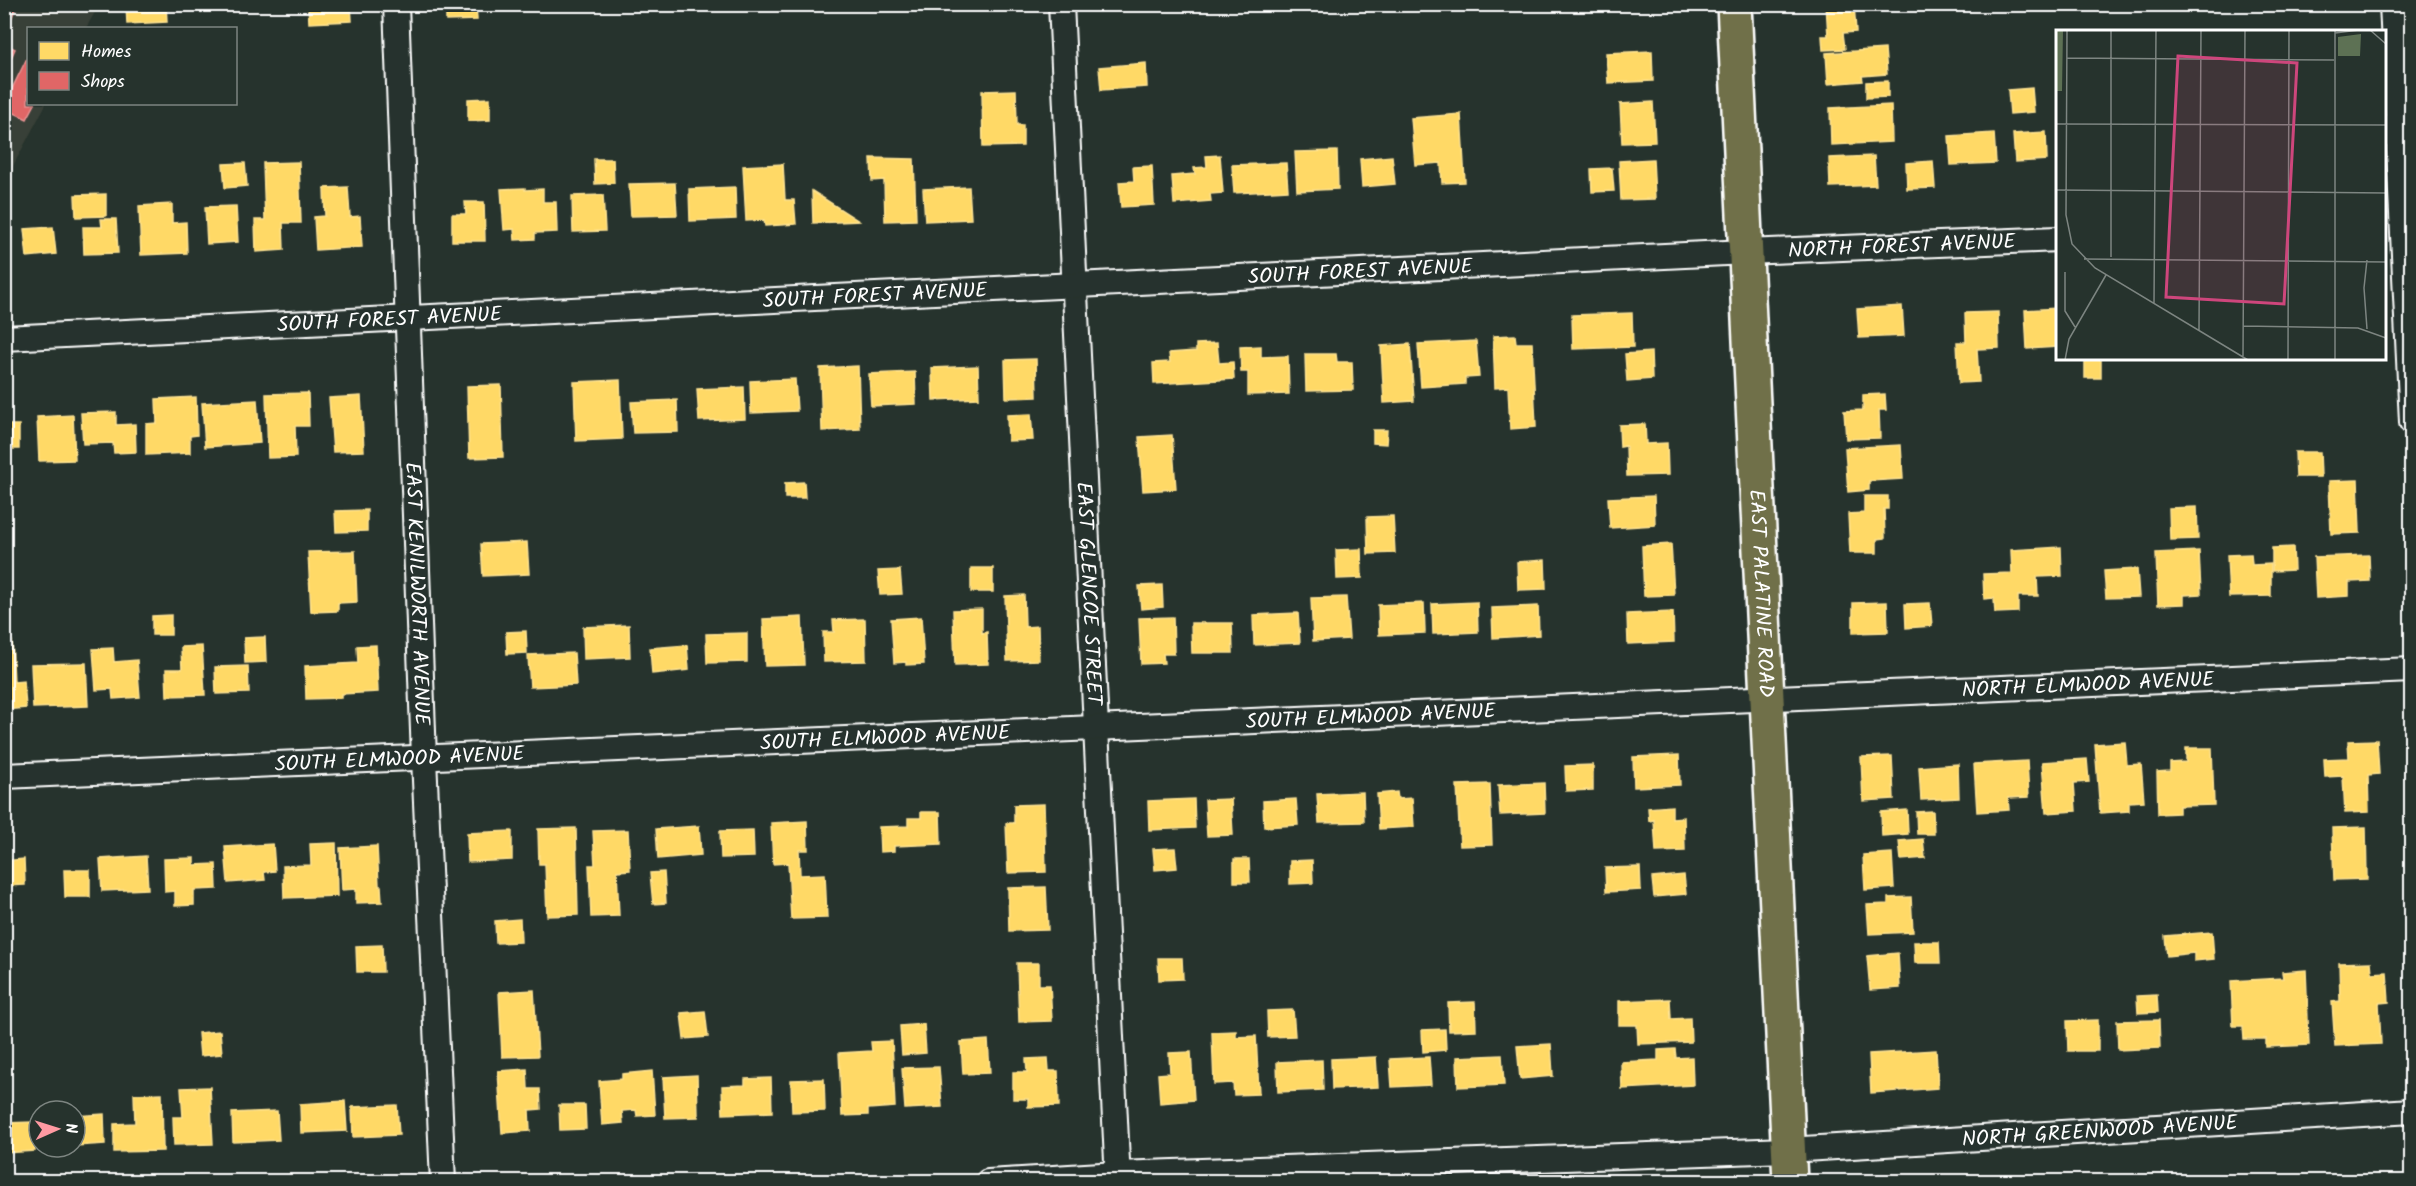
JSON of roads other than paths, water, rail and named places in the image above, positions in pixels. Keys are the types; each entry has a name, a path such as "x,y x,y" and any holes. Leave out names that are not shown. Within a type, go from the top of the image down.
{"main road":[{"name":"EAST PALATINE ROAD","path":"1734,4 1789,1166"}],"street":[{"name":"EAST KENILWORTH AVENUE","path":"396,4 424,758 443,1182"},
{"name":"EAST GLENCOE STREET","path":"1061,4 1117,1178"},
{"path":"2392,4 2399,225 2412,422"},
{"name":"NORTH FOREST AVENUE","path":"1746,252 2056,239"},
{"name":"SOUTH FOREST AVENUE","path":"4,338 1746,252"},
{"name":"NORTH ELMWOOD AVENUE","path":"1767,697 2412,670"},
{"name":"SOUTH ELMWOOD AVENUE","path":"4,776 1767,697"},
{"name":"NORTH GREENWOOD AVENUE","path":"988,1182 1789,1166 2412,1111"}]}
